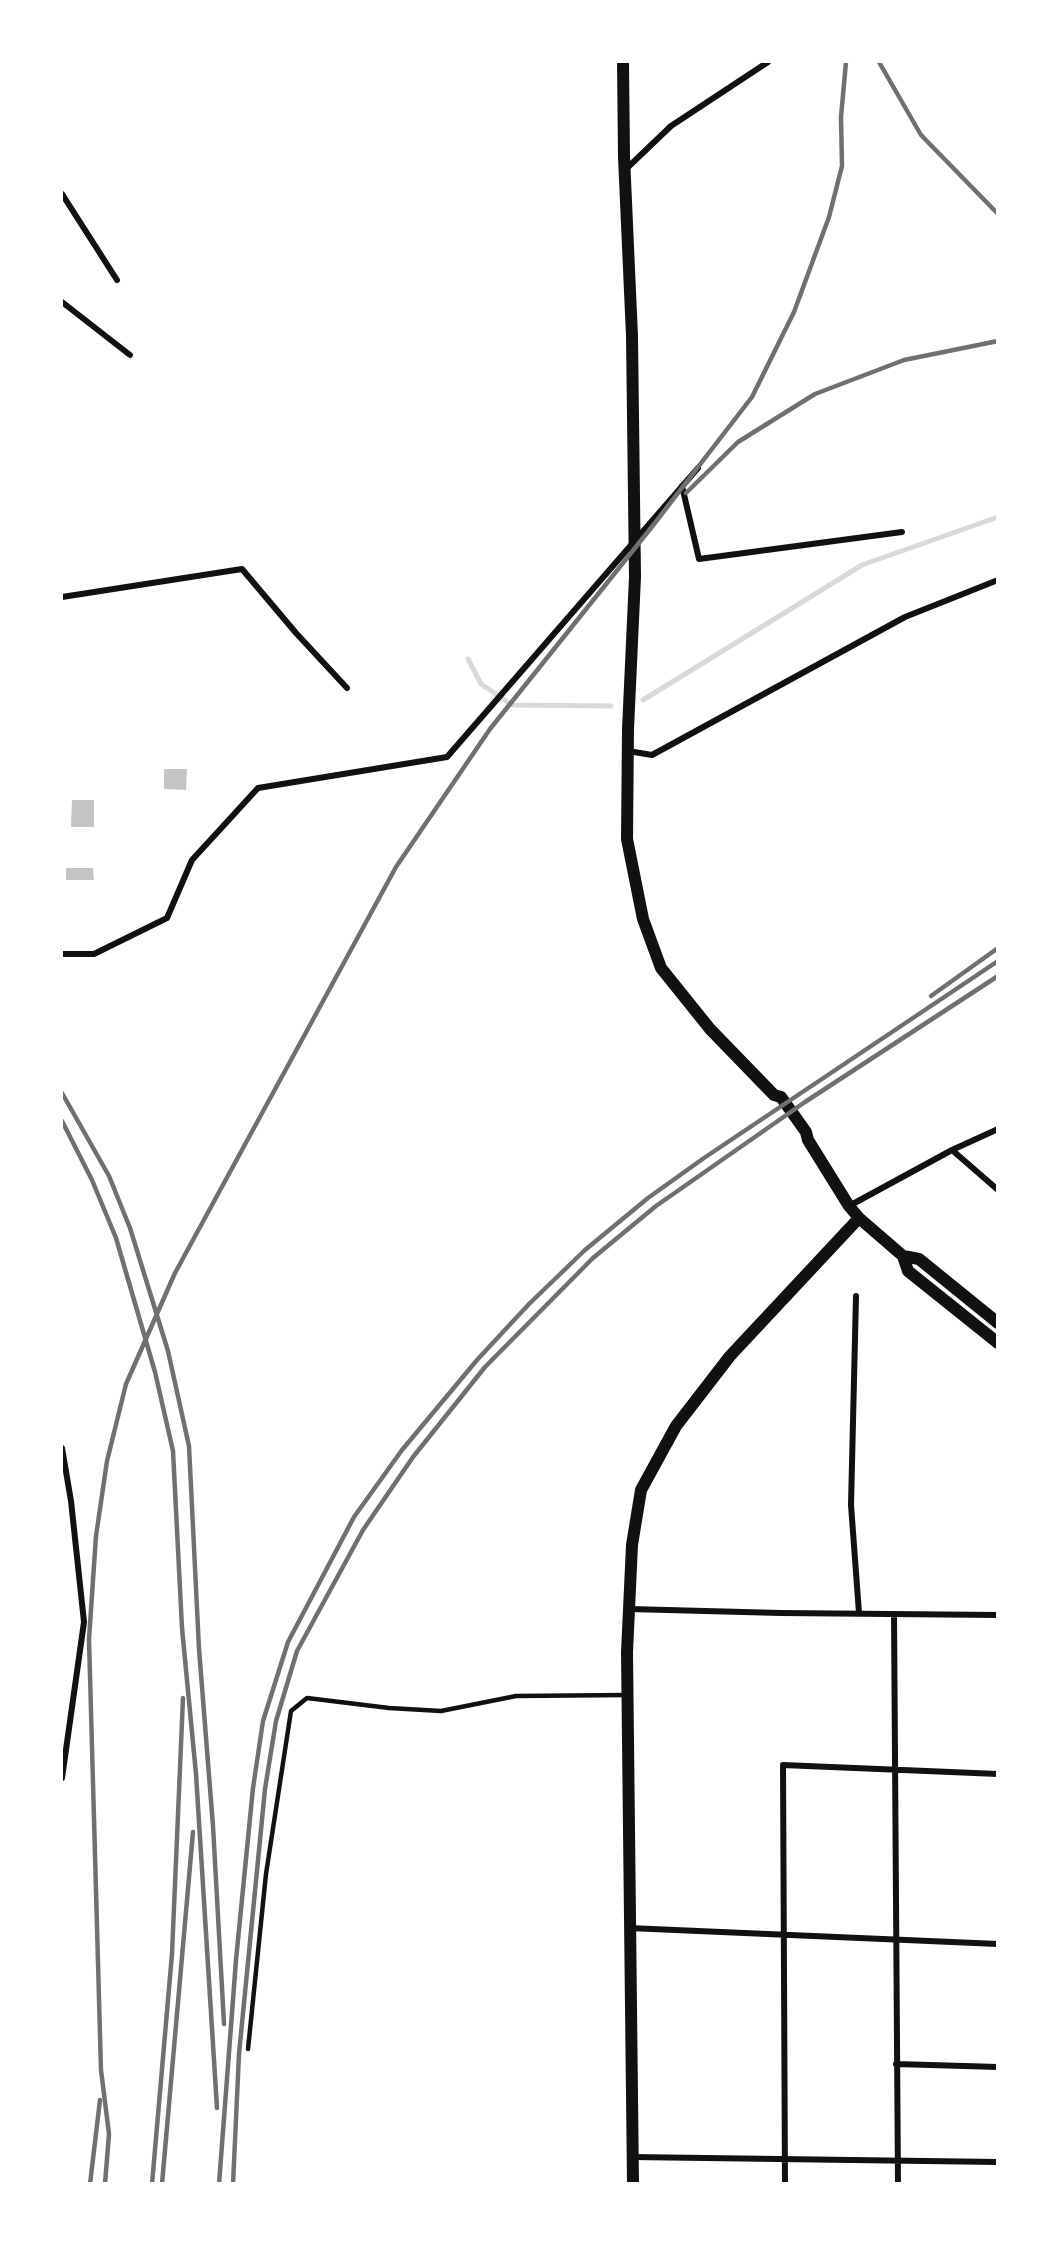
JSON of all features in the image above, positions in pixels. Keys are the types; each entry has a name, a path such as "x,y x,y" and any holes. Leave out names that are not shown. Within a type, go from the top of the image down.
{"main road":[{"path":"623,62 632,336 635,578 627,839 644,919 661,968 711,1029 774,1095 781,1097 806,1132 808,1140 849,1206 859,1218 903,1256 908,1270 998,1343"},
{"path":"633,2184 627,1695 632,1545 641,1490 676,1426 730,1356 859,1218"},
{"path":"903,1256 919,1259 998,1323"}],"street":[{"path":"625,171 671,126 768,62"},
{"path":"62,194 117,280"},
{"path":"62,302 130,355"},
{"path":"62,954 94,954 167,918 192,860 258,788 447,757 698,468"},
{"path":"682,486 699,559 902,532"},
{"path":"62,597 242,569 296,633 347,688"},
{"path":"628,751 652,755 905,616 998,580"},
{"path":"849,1206 952,1150 998,1129"},
{"path":"952,1150 998,1190"},
{"path":"856,1296 851,1505 859,1614"},
{"path":"62,1448 71,1501 84,1622 62,1778"},
{"path":"629,1609 998,1615"},
{"path":"894,1614 898,2184"},
{"path":"785,2184 783,1765 998,1774"},
{"path":"630,1928 998,1944"},
{"path":"896,2064 998,2067"},
{"path":"632,2157 998,2162"}],"lane":[{"path":"248,2049 266,1874 291,1711 307,1698 389,1708 441,1711 516,1696 627,1695"}],"building":[{"path":"164,769 187,769 186,790 164,789"},
{"path":"72,800 94,800 94,827 71,827"},
{"path":"66,868 93,868 94,880 66,880"}],"waterway":[{"path":"643,700 862,565 998,517"},
{"path":"468,659 481,684 512,705 611,706"}],"railway":[{"path":"105,2184 109,2134 101,2070 89,1639 96,1536 107,1461 126,1384 175,1273 396,867 490,729 651,528 752,397 794,312 829,217 842,166 841,117 846,62"},
{"path":"879,62 921,135 998,214"},
{"path":"686,493 738,442 815,394 904,360 998,341"},
{"path":"931,996 998,948"},
{"path":"219,2184 236,1960 253,1788 263,1721 288,1642 354,1517 402,1450 477,1360 529,1304 585,1250 648,1198 704,1158 998,961"},
{"path":"233,2184 239,2054 265,1789 276,1721 297,1651 363,1530 413,1457 485,1367 593,1258 656,1206 805,1102 998,976"},
{"path":"62,1093 109,1176 130,1228 168,1351 189,1446 199,1649 213,1826 224,2024"},
{"path":"62,1121 92,1180 116,1238 155,1372 173,1451 182,1628 196,1774 217,2108"},
{"path":"152,2184 172,1954 183,1698"},
{"path":"162,2184 193,1832"},
{"path":"90,2184 100,2100"}]}
